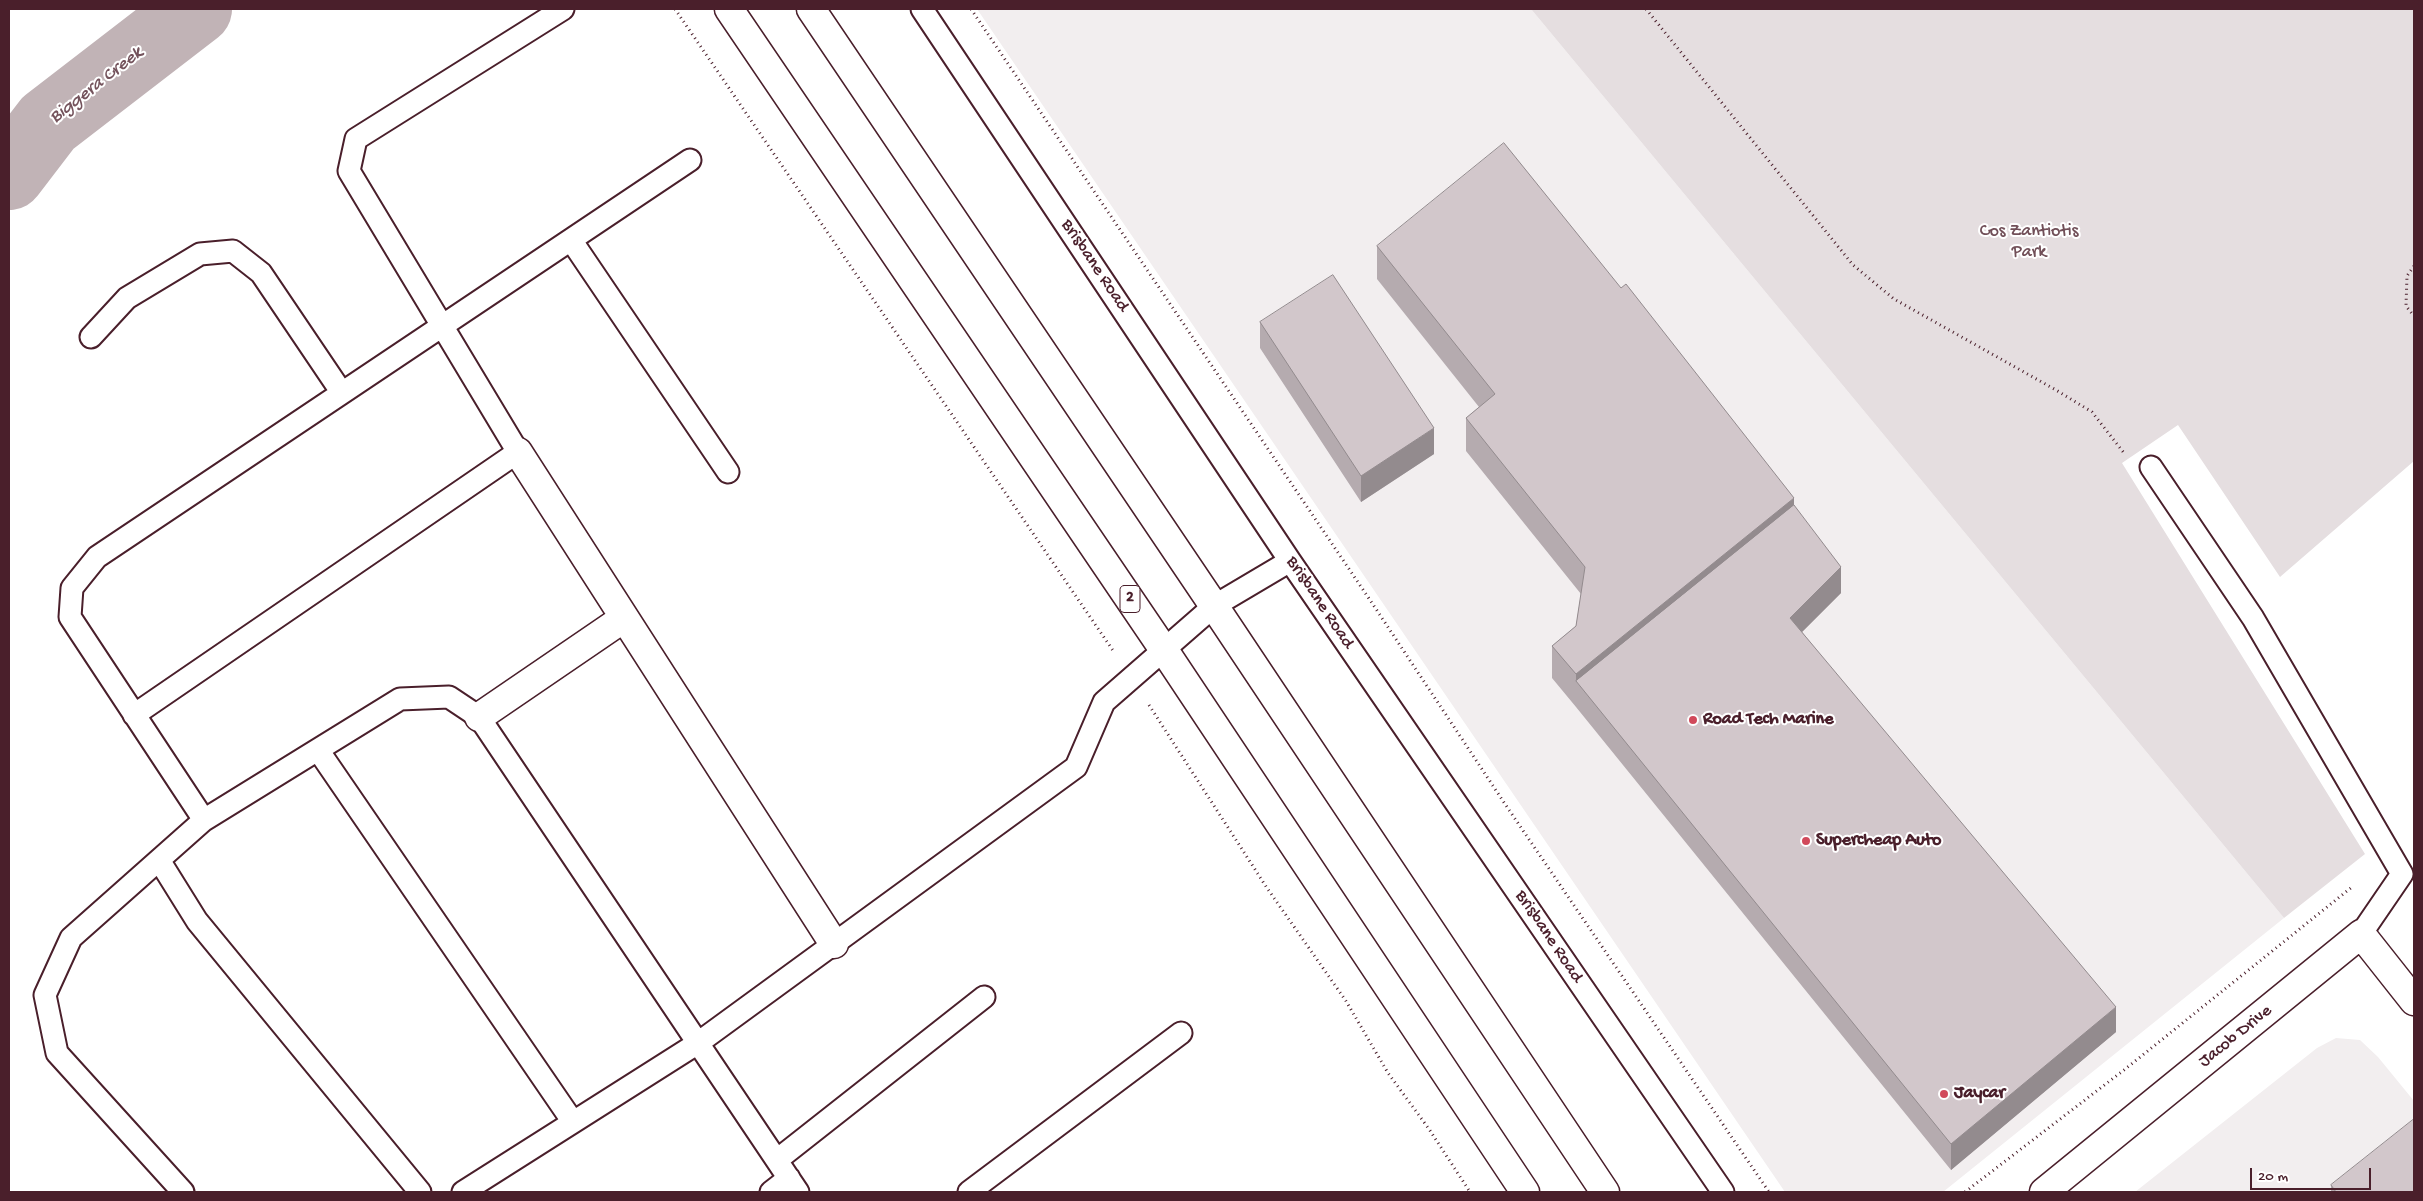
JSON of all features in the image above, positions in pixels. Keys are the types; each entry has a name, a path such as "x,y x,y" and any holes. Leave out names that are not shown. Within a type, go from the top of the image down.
{"main road":[{"name":"2","path":"729,9 1164,650 1525,1192"},
{"path":"811,9 1214,606 1605,1192"},
{"path":"518,452 834,944"},
{"path":"479,717 624,618"},
{"path":"2361,934 2414,1001"},
{"name":"Jacob Drive","path":"2047,1191 2361,934"}],"lane":[{"path":"134,715 518,452 349,171 356,139 563,9"},
{"name":"Brisbane Road","path":"922,9 1290,561 1723,1192"},
{"path":"204,820 70,618 72,588 97,557 690,160"},
{"path":"571,240 728,472"},
{"path":"91,338 127,298 200,254 233,251 261,273 342,393"},
{"path":"2151,467 2253,618 2402,874 2361,934"},
{"path":"463,1192 698,1043 1076,767 1104,702 1214,606 1290,561"},
{"path":"183,1192 57,1053 45,995 71,938 204,820 400,699 449,697 479,717 794,1185 771,1192"},
{"path":"318,750 573,1122"},
{"path":"159,860 197,921 420,1192"},
{"path":"777,1160 984,997"},
{"path":"969,1192 1181,1033"}],"path":[{"path":"674,9 1131,677 1268,888 1346,1001 1388,1073 1430,1129 1470,1192"},
{"path":"971,9 1372,603 1506,807 1769,1192"},
{"path":"1646,9 1854,265 1894,299 2092,412 2125,455 2151,467"},
{"path":"2414,266 2407,276 2406,306 2414,316"},
{"path":"1965,1192 2124,1070 2392,855"}],"shaded area":[{"path":"977,9 1531,9 2284,918 1943,1192 1785,1192"},
{"path":"2336,1038 2360,1040 2378,1057 2414,1101 2414,1192 2135,1192 2317,1048"}],"green space":[{"name":"Cos Zantiotis Park","path":"1531,9 2414,9 2414,461 2280,577 2178,425 2122,463 2365,854 2284,918"}],"building":[{"path":"1504,143 1621,288 1626,284 1794,498 1576,674 1552,646 1576,626 1585,567 1466,418 1495,394 1377,246"},
{"path":"1333,275 1434,428 1361,476 1260,322"},
{"path":"1794,505 1841,567 1790,618 2116,1007 1951,1144 1576,681"},
{"path":"2414,1119 2414,1192 2336,1192 2331,1185"}],"waterway":[{"name":"Biggera Creek","path":"9,174 48,123 196,9"}],"place":[{"name":"Road Tech Marine","path":"1693,720"},
{"name":"Supercheap Auto","path":"1806,841"},
{"name":"Jaycar","path":"1944,1094"}]}
